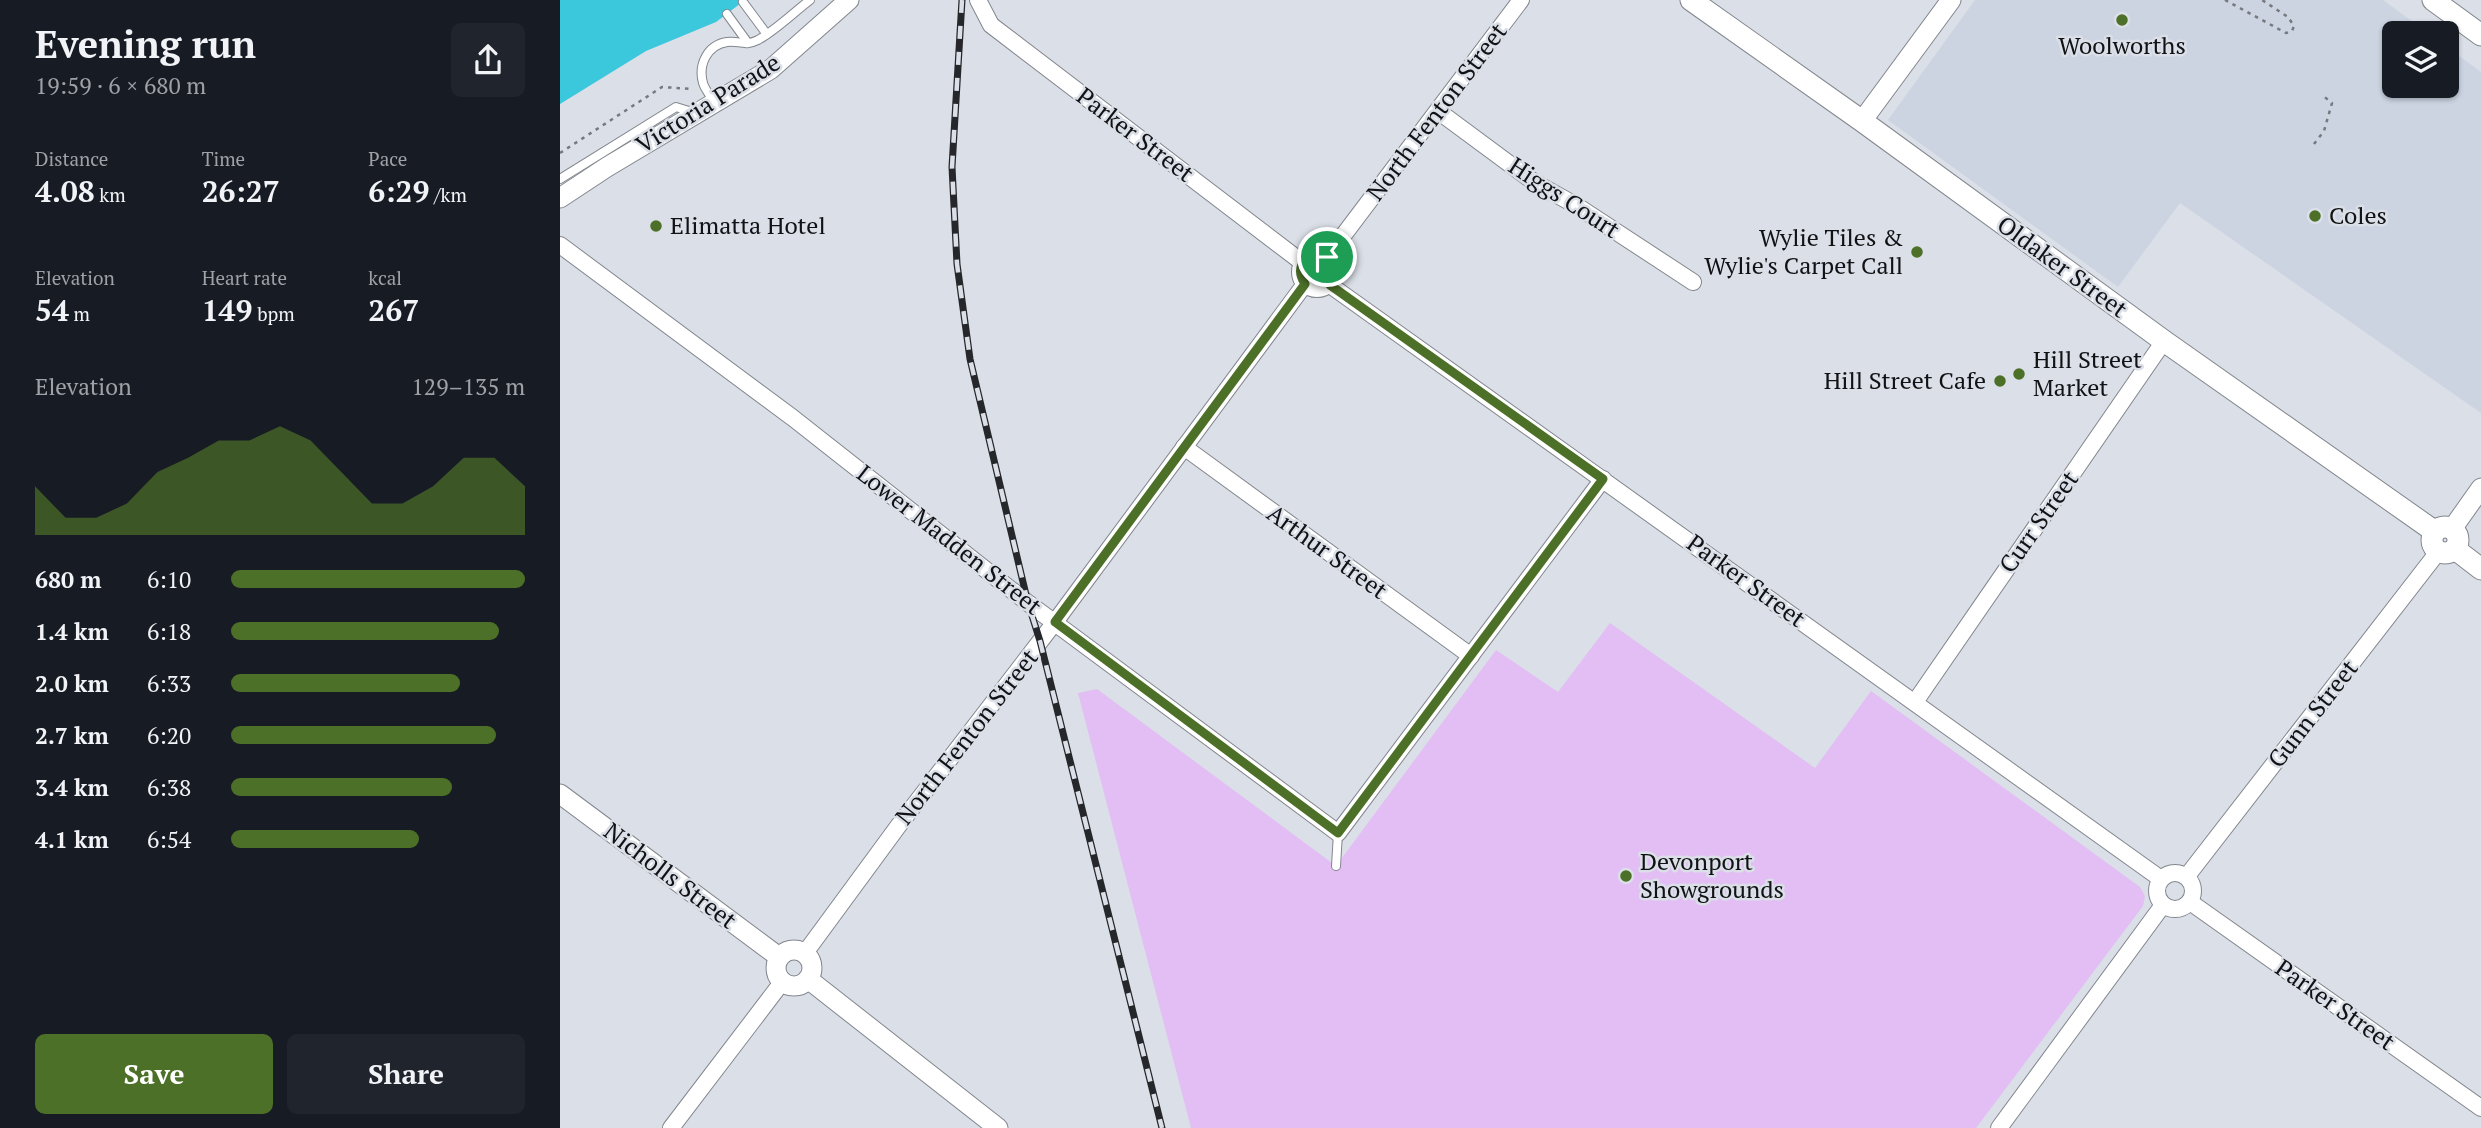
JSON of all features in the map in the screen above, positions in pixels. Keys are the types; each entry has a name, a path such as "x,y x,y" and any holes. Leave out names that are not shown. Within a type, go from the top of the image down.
{"main road":[{"name":"Oldaker Street","path":"1692,0 2445,540 2481,569"},
{"path":"2433,0 2481,35"}],"street":[{"name":"Victoria Parade","path":"560,198 695,113 771,69 849,0"},
{"name":"Parker Street","path":"978,0 991,25 1303,263"},
{"name":"North Fenton Street","path":"1327,257 1521,0"},
{"path":"1862,121 1951,0"},
{"name":"Higgs Court","path":"1438,111 1534,183 1577,206 1693,282"},
{"name":"Lower Madden Street","path":"560,245 793,418 1055,622 1338,833"},
{"path":"1312,256 1327,257 1335,273 1330,285 1315,289 1305,284 1300,273 1303,263 1312,256"},
{"name":"North Fenton Street","path":"805,953 1305,284"},
{"name":"Parker Street","path":"1330,285 2161,879"},
{"name":"Curr Street","path":"1915,702 2164,341"},
{"name":"Arthur Street","path":"1184,447 1471,656"},
{"path":"1338,833 1603,479"},
{"name":"Gunn Street","path":"2187,876 2445,540 2481,488"},
{"name":"Nicholls Street","path":"560,794 779,957"},
{"path":"2172,872 2187,876 2193,887 2190,902 2179,909 2162,905 2157,893 2161,879 2172,872"},
{"name":"Parker Street","path":"2190,902 2481,1108"},
{"path":"1998,1128 2162,905"},
{"path":"789,950 805,953 811,965 808,979 796,985 783,981 776,970 779,957 789,950"},
{"path":"808,979 994,1127"},
{"path":"671,1128 783,981"}],"lane":[{"path":"714,102 703,85 702,63 707,54 721,43 748,43 810,0"},
{"path":"743,2 766,33"},
{"path":"727,14 748,43"},
{"path":"560,179 676,107 695,113"},
{"path":"1336,866 1338,833"}],"path":[{"path":"2225,0 2274,28 2286,33 2292,31 2294,26 2291,19 2262,0"},
{"path":"2314,144 2325,131 2332,103 2322,95"}],"shaded area":[{"path":"1975,0 2383,0 2412,21 2382,21 2382,98 2459,98 2459,56 2481,72 2481,413 2180,203 2118,287 1888,120"},
{"name":"Devonport Showgrounds","path":"1610,623 1815,768 1871,691 2140,887 2145,896 2143,906 1976,1128 1191,1128 1078,693 1097,689 1336,866 1496,650 1558,692"}],"water":[{"path":"560,0 745,0 716,22 646,51 560,104"}],"railway":[{"path":"962,0 952,167 957,264 970,359 1028,603 1040,641 1162,1128"}],"place":[{"name":"Woolworths","path":"2122,20"},
{"name":"Coles","path":"2315,216"},
{"name":"Elimatta Hotel","path":"656,226"},
{"name":"Wylie Tiles & Wylie's Carpet Call","path":"1917,252"},
{"name":"Hill Street Market","path":"2019,374"},
{"name":"Hill Street Cafe","path":"2000,381"},
{"name":"Devonport Showgrounds","path":"1626,876"}],"route":[{"path":"1312,256 1327,257 1335,273 1330,285 1603,479 1338,833 1055,622 1305,284 1300,273 1303,263 1312,256"}]}
